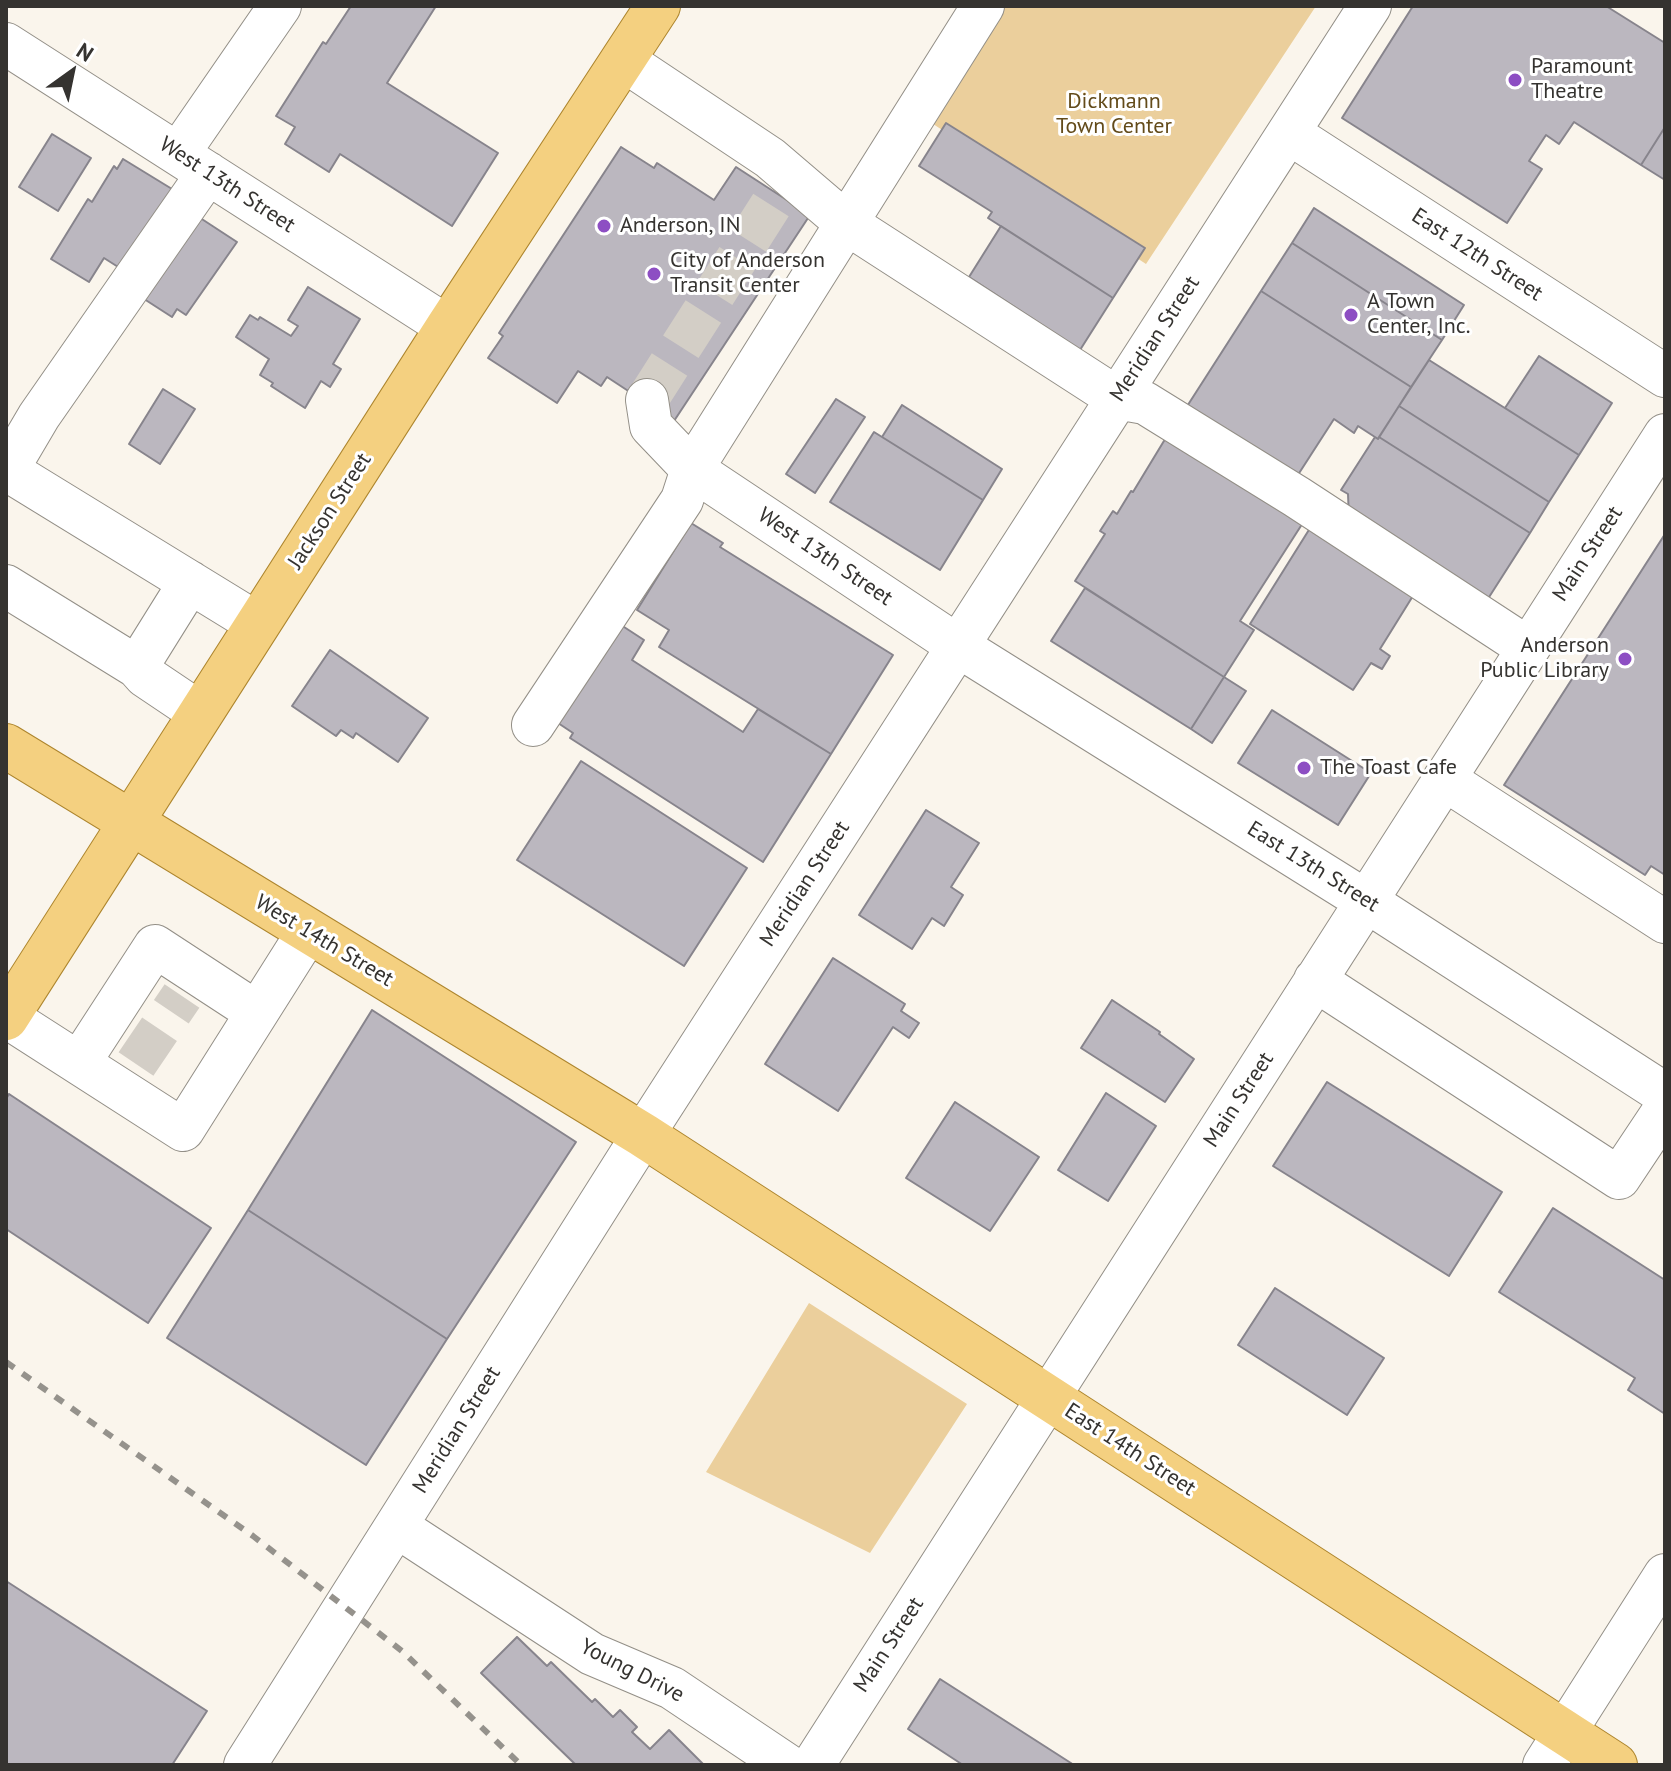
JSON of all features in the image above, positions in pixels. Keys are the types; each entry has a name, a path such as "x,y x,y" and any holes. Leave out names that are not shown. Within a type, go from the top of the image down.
{"main road":[{"name":"Jackson Street","path":"7,1018 448,327 658,6"},
{"name":"West 14th Street","path":"6,746 643,1135"},
{"name":"East 14th Street","path":"643,1135 1048,1397 1554,1749 1615,1765"}],"street":[{"path":"258,624 7,471 193,163 280,6"},
{"path":"533,725 682,500 692,469 983,6"},
{"name":"Meridian Street","path":"245,1765 643,1135 1370,6"},
{"name":"West 13th Street","path":"6,44 448,327"},
{"path":"623,60 770,158 784,185 1117,398 1145,403 1297,497 1528,648"},
{"name":"East 12th Street","path":"1289,133 1665,376"},
{"name":"West 13th Street","path":"647,400 651,426 692,469 958,646"},
{"name":"Main Street","path":"813,1765 1665,435"},
{"path":"137,667 190,582"},
{"path":"6,586 137,667 145,676 200,713"},
{"name":"East 13th Street","path":"958,646 1366,901 1665,1094"},
{"path":"1444,779 1665,922"},
{"path":"7,1018 79,1063 128,1076 183,1130 308,932"},
{"path":"79,1063 155,946 189,984 256,1012"},
{"path":"1315,980 1619,1178 1665,1109"},
{"name":"Young Drive","path":"396,1526 592,1654 672,1688 787,1765"},
{"path":"1554,1749 1665,1575"}],"green space":[{"name":"Dickmann Town Center","path":"998,6 1316,6 1146,264 924,118"},
{"path":"809,1303 967,1404 870,1553 706,1472"}],"building":[{"path":"351,6 436,6 387,83 498,153 452,226 340,154 329,172 285,144 295,127 276,116 323,42 326,44"},
{"name":"Paramount Theatre","path":"1413,6 1606,6 1665,43 1665,127 1641,165 1574,122 1559,144 1546,135 1529,161 1542,169 1507,223 1342,118"},
{"path":"946,123 1145,248 1113,298 988,218 992,212 919,166"},
{"path":"1665,127 1665,180 1641,165"},
{"path":"52,134 91,158 58,211 19,187"},
{"name":"City of Anderson Transit Center","path":"621,147 654,168 657,163 714,200 736,167 810,215 674,421 607,377 601,386 578,371 557,403 488,358 503,336 499,333"},
{"path":"123,159 172,189 126,272 104,258 89,282 51,259 88,199 92,202 114,166 117,169"},
{"path":"1314,208 1464,305 1442,340 1292,243"},
{"path":"188,210 237,242 186,315 177,309 172,317 141,297"},
{"path":"1001,226 1113,298 1080,350 969,277"},
{"name":"A Town Center, Inc.","path":"1292,243 1442,340 1411,387 1261,291"},
{"path":"308,287 360,319 333,364 341,369 330,387 321,381 305,408 260,375 269,359 236,337 250,315 258,320 260,317 291,336 298,326 288,320"},
{"path":"1261,291 1411,387 1378,439 1358,426 1354,433 1334,419 1294,481 1184,411"},
{"path":"1539,356 1612,403 1579,455 1505,408"},
{"path":"1429,360 1579,455 1549,502 1399,406"},
{"path":"163,389 195,409 160,464 129,444"},
{"path":"836,399 865,417 815,493 786,474"},
{"path":"902,405 1002,469 983,500 882,437"},
{"path":"1399,406 1549,502 1530,533 1379,437"},
{"path":"1170,431 1306,518 1240,621 1254,630 1224,677 1075,581 1105,534 1100,531 1113,511 1117,514 1133,492"},
{"path":"874,432 983,500 940,570 830,502"},
{"path":"1375,437 1530,533 1484,605 1349,519 1348,494 1341,490"},
{"path":"691,523 723,543 720,547 893,655 831,754 659,647 669,630 637,610"},
{"path":"1312,525 1416,591 1380,649 1390,656 1382,669 1371,663 1353,690 1250,624"},
{"name":"Anderson Public Library","path":"1665,534 1665,875 1651,866 1645,875 1504,785"},
{"path":"1085,588 1224,677 1191,729 1051,641"},
{"path":"621,625 644,640 632,660 743,732 758,709 831,754 763,862 570,738 573,733 558,723"},
{"path":"330,650 428,718 398,762 356,733 353,738 341,730 336,736 292,706"},
{"path":"1224,677 1246,691 1212,743 1191,729"},
{"name":"The Toast Cafe","path":"1272,710 1371,773 1338,825 1238,763"},
{"path":"581,761 747,868 684,966 517,860"},
{"path":"926,810 979,843 951,887 963,895 944,926 932,918 912,949 859,915"},
{"path":"833,958 905,1004 901,1011 919,1023 909,1038 893,1027 838,1111 765,1064"},
{"path":"1112,1000 1194,1059 1165,1102 1081,1048"},
{"path":"372,1010 576,1142 447,1339 248,1210"},
{"path":"1327,1082 1502,1192 1449,1276 1273,1166"},
{"path":"1106,1093 1156,1126 1108,1201 1058,1170"},
{"path":"9,1094 211,1228 148,1323 6,1229 6,1099"},
{"path":"955,1102 1039,1157 990,1231 906,1178"},
{"path":"1553,1208 1665,1280 1665,1414 1628,1390 1635,1378 1499,1292"},
{"path":"248,1210 447,1339 366,1465 167,1338"},
{"path":"1275,1288 1384,1358 1347,1415 1238,1345"},
{"path":"6,1581 207,1711 172,1765 6,1765"},
{"path":"517,1637 547,1666 551,1662 592,1702 595,1699 613,1717 620,1710 637,1727 632,1732 650,1749 669,1730 704,1765 576,1765 481,1673"},
{"path":"940,1679 1074,1765 963,1765 908,1729"}],"tunnel":[{"path":"647,400 778,194"},
{"path":"136,1064 182,996"}],"railway":[{"path":"6,1362 253,1536 402,1651 521,1765"}],"place":[{"name":"Paramount Theatre","path":"1515,80"},
{"name":"Anderson, IN","path":"604,226"},
{"name":"City of Anderson Transit Center","path":"654,274"},
{"name":"A Town Center, Inc.","path":"1351,315"},
{"name":"Anderson Public Library","path":"1625,659"},
{"name":"The Toast Cafe","path":"1304,768"}]}
